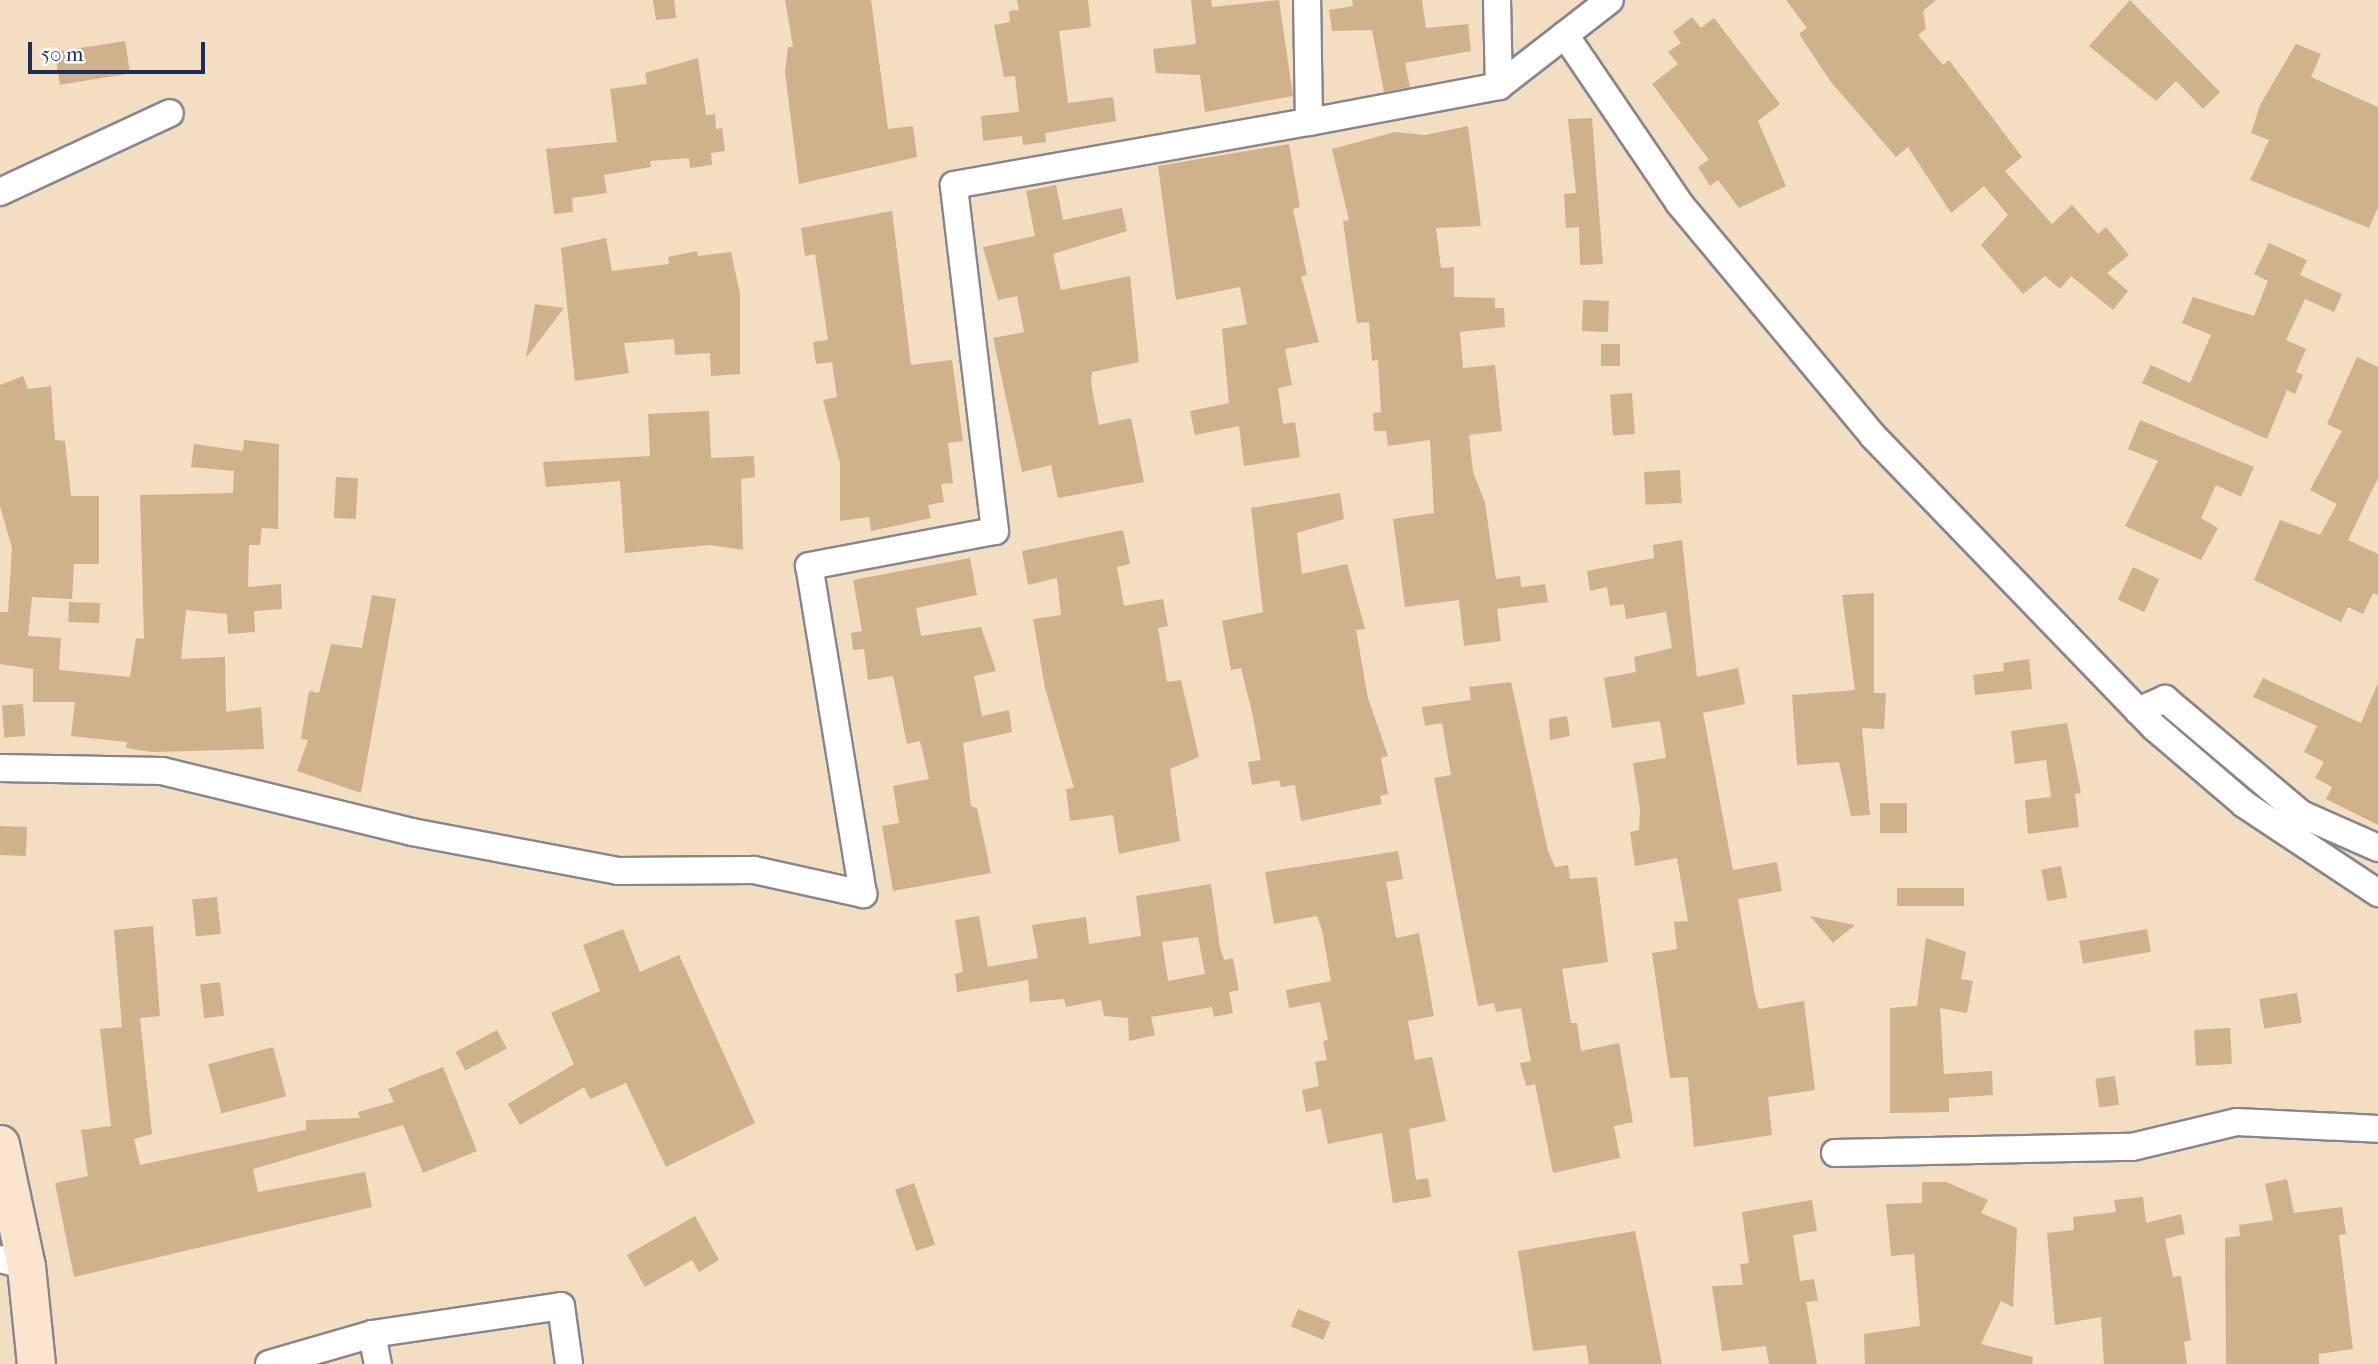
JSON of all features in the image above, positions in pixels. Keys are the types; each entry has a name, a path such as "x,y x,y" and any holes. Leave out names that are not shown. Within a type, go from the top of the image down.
{"main road":[{"path":"0,1144 13,1263 36,1364"}],"street":[{"path":"1307,0 1309,122"},
{"path":"1497,0 1499,86"},
{"path":"0,768 162,771 412,832 618,871 754,870 863,894 809,566 995,531 954,185 1499,86 1610,0"},
{"path":"1564,35 1679,203 1864,425 2138,711 2244,804 2378,893"},
{"path":"0,192 170,113"},
{"path":"2138,711 2165,699 2301,814 2378,848"},
{"path":"1835,1153 2132,1147 2237,1122 2378,1129"},
{"path":"269,1364 372,1334 561,1307 569,1364"},
{"path":"372,1334 378,1364"}],"building":[{"path":"653,0 674,0 676,18 656,20"},
{"path":"785,0 871,0 888,129 913,126 917,157 799,184 785,72 788,47 793,47"},
{"path":"1017,0 1088,0 1091,27 1059,31 1068,103 1113,97 1116,121 1045,133 1046,142 1023,145 1022,136 983,141 981,116 1019,112 1015,76 1004,77 994,25 1010,22 1009,11 1019,10"},
{"path":"1191,0 1211,0 1212,7 1279,0 1293,96 1205,112 1200,75 1156,73 1153,49 1196,44"},
{"path":"1352,0 1422,0 1426,28 1468,24 1471,51 1405,63 1410,87 1384,92 1372,30 1332,31 1329,10 1353,6"},
{"path":"1786,0 1936,0 1923,11 1926,29 1918,35 1943,65 1949,60 2022,157 2005,171 2052,224 2072,205 2098,234 2106,227 2129,255 2107,273 2128,291 2113,310 2071,276 2060,289 2045,276 2023,294 1981,245 2008,215 1984,186 1951,213 1908,147 1896,157 1831,82 1799,34 1807,28"},
{"path":"2130,0 2220,92 2203,109 2176,81 2156,101 2089,46"},
{"path":"1692,17 1701,28 1714,18 1780,104 1758,121 1786,186 1739,208 1718,180 1710,186 1698,167 1709,160 1652,84 1678,64 1668,52 1681,43 1673,32"},
{"path":"125,41 130,74 60,85 55,52"},
{"path":"2296,44 2321,54 2311,77 2378,107 2378,207 2369,228 2250,180 2269,140 2251,133 2260,105"},
{"path":"698,58 706,115 715,114 716,129 722,128 725,151 711,153 712,165 690,168 689,158 650,161 651,167 604,175 607,193 572,198 573,212 554,214 546,149 617,142 610,89 647,84 645,73"},
{"path":"1592,118 1603,264 1580,265 1579,227 1566,228 1564,194 1576,193 1568,119"},
{"path":"1468,126 1481,226 1436,228 1441,268 1454,267 1454,297 1495,298 1495,308 1504,308 1505,327 1460,332 1463,368 1495,365 1502,431 1469,435 1473,472 1485,503 1496,579 1520,576 1521,587 1545,584 1548,602 1497,609 1501,641 1464,646 1459,600 1405,607 1393,519 1434,513 1430,440 1388,446 1386,431 1374,431 1373,413 1381,412 1378,360 1372,361 1369,322 1357,323 1343,221 1349,220 1332,149 1395,132 1425,135"},
{"path":"1289,144 1300,207 1293,209 1307,275 1301,276 1319,342 1285,349 1292,385 1278,388 1283,424 1295,422 1300,457 1244,466 1239,426 1195,435 1190,411 1229,403 1222,329 1247,324 1240,287 1176,300 1158,166"},
{"path":"1056,185 1063,220 1122,208 1127,231 1053,254 1061,290 1130,276 1139,362 1092,372 1091,383 1099,425 1131,418 1144,482 1058,498 1051,465 1022,472 993,338 1024,332 1017,296 998,300 983,247 1035,236 1026,191"},
{"path":"892,211 911,365 952,360 963,441 948,443 953,483 941,484 944,502 928,505 931,518 871,531 869,517 840,521 840,463 823,400 837,397 832,362 816,364 813,342 828,340 815,254 805,256 801,228"},
{"path":"606,238 612,271 669,264 668,257 697,251 698,256 731,252 740,294 740,374 711,376 710,353 675,355 674,339 624,343 629,373 575,381 561,248"},
{"path":"2269,243 2307,260 2300,275 2342,294 2334,312 2305,299 2286,340 2306,349 2296,372 2303,375 2295,394 2287,390 2267,439 2142,383 2151,365 2190,383 2211,335 2182,323 2193,297 2254,316 2268,281 2254,274"},
{"path":"1583,300 1609,301 1608,332 1582,331"},
{"path":"535,304 564,308 526,358"},
{"path":"1601,344 1620,344 1620,366 1601,366"},
{"path":"2357,357 2378,367 2378,478 2348,540 2378,554 2378,595 2373,593 2363,614 2348,607 2341,622 2254,580 2280,520 2320,535 2337,504 2310,490 2342,431 2327,424"},
{"path":"23,376 28,389 51,386 55,440 65,441 71,496 99,496 99,564 74,564 72,599 32,597 28,636 61,638 59,670 130,677 136,638 144,639 140,495 233,493 234,471 191,467 194,444 243,451 244,440 279,444 278,529 262,528 260,545 249,545 248,587 281,584 282,609 254,611 255,632 228,634 227,614 186,610 181,659 225,657 226,712 261,707 264,749 152,752 126,748 127,742 71,736 75,702 33,702 33,669 0,664 0,612 8,612 12,548 0,506 0,385"},
{"path":"1632,393 1635,434 1613,435 1610,395"},
{"path":"709,411 711,458 754,456 755,477 741,479 743,550 710,545 625,553 620,481 546,487 543,462 650,456 648,414"},
{"path":"2140,420 2254,467 2241,497 2216,485 2201,518 2218,528 2201,560 2125,526 2158,461 2128,449"},
{"path":"1680,470 1682,503 1646,505 1644,472"},
{"path":"336,477 358,478 356,519 334,518"},
{"path":"1340,493 1344,519 1297,533 1302,574 1347,564 1365,629 1356,630 1368,698 1388,756 1381,758 1388,794 1380,796 1382,804 1301,821 1295,785 1281,787 1279,780 1252,785 1248,762 1261,760 1241,668 1231,670 1222,621 1263,612 1251,508"},
{"path":"1123,530 1130,564 1117,567 1124,606 1163,599 1168,626 1158,628 1167,682 1181,680 1199,757 1170,769 1180,841 1119,854 1113,815 1070,821 1066,789 1074,788 1045,688 1033,619 1061,615 1057,578 1028,585 1022,551"},
{"path":"1682,540 1697,677 1738,668 1745,704 1703,713 1733,870 1777,862 1782,891 1738,899 1755,996 1759,1009 1804,1001 1815,1090 1768,1097 1772,1135 1694,1147 1688,1077 1670,1078 1652,953 1677,949 1674,922 1688,921 1677,858 1635,866 1630,832 1639,830 1640,809 1633,763 1666,758 1660,721 1612,728 1604,678 1636,672 1634,657 1672,648 1666,612 1626,619 1624,604 1610,606 1607,587 1590,591 1587,571 1654,558 1653,545"},
{"path":"970,558 977,595 916,608 921,636 981,627 996,671 974,676 982,716 1009,710 1012,732 963,743 971,806 977,808 991,873 893,891 882,826 899,823 893,786 929,779 920,741 907,744 893,676 868,680 864,649 853,650 851,633 862,631 853,580"},
{"path":"2133,567 2159,579 2144,612 2118,600"},
{"path":"1874,593 1874,693 1886,693 1884,729 1862,728 1870,815 1851,816 1839,762 1797,765 1792,695 1855,690 1842,595"},
{"path":"372,595 396,599 361,793 297,771 308,740 301,739 309,691 319,693 331,644 362,648"},
{"path":"69,602 100,603 99,623 68,622"},
{"path":"2029,659 2032,689 1975,695 1973,675 2004,671 2003,663"},
{"path":"2263,678 2361,723 2378,683 2378,825 2326,799 2332,787 2315,778 2324,762 2304,752 2317,726 2253,697"},
{"path":"1511,682 1548,851 1555,867 1568,865 1570,879 1597,877 1608,962 1562,969 1571,1023 1577,1023 1581,1051 1619,1043 1633,1122 1614,1126 1620,1158 1553,1173 1535,1084 1526,1086 1520,1063 1531,1061 1521,1008 1496,1012 1494,1003 1478,1006 1434,778 1451,775 1442,723 1425,726 1422,707 1471,700 1469,687"},
{"path":"23,704 25,736 4,737 2,705"},
{"path":"1567,716 1570,736 1550,740 1549,719"},
{"path":"2067,723 2081,793 2075,794 2079,827 2028,834 2025,800 2051,797 2046,760 2015,764 2011,731"},
{"path":"1880,803 1907,803 1907,833 1880,833"},
{"path":"0,826 27,827 26,856 0,855"},
{"path":"1398,851 1403,879 1386,882 1396,938 1419,933 1434,1016 1408,1021 1415,1060 1432,1057 1446,1121 1409,1129 1416,1180 1428,1178 1431,1197 1393,1203 1382,1133 1328,1144 1321,1109 1306,1112 1302,1090 1319,1086 1315,1062 1327,1060 1323,1041 1328,1040 1320,1002 1289,1008 1286,990 1331,981 1317,916 1274,924 1265,872"},
{"path":"2061,866 2067,897 2047,901 2041,870"},
{"path":"1211,884 1220,948 1224,960 1233,958 1239,990 1229,992 1233,1013 1214,1017 1212,1007 1151,1017 1155,1035 1129,1041 1128,1018 1104,1016 1101,1000 1066,1007 1064,999 1030,1002 1028,980 957,992 955,974 963,972 955,920 979,916 988,967 1038,958 1032,925 1086,917 1089,944 1141,936 1136,896","holes":["1198,937 1205,974 1168,981 1162,942"]},
{"path":"1897,888 1964,888 1964,906 1897,906"},
{"path":"217,897 221,934 196,936 192,900"},
{"path":"1810,916 1855,925 1833,943"},
{"path":"153,926 160,1016 140,1018 152,1134 134,1139 140,1165 306,1130 306,1120 360,1118 358,1112 394,1102 388,1089 443,1067 477,1151 423,1173 403,1125 253,1169 258,1192 365,1172 372,1207 74,1277 55,1183 88,1176 81,1130 111,1126 100,1029 122,1027 114,930"},
{"path":"623,929 640,972 679,955 755,1123 666,1167 626,1083 590,1099 584,1087 520,1125 508,1104 574,1064 551,1013 600,991 583,945"},
{"path":"2147,929 2151,952 2083,964 2079,941"},
{"path":"1926,938 1966,952 1961,979 1973,981 1967,1013 1940,1008 1944,1074 1992,1071 1993,1095 1949,1098 1949,1112 1890,1113 1890,1008 1917,1006"},
{"path":"220,982 224,1016 204,1018 200,984"},
{"path":"2297,993 2302,1023 2264,1029 2259,999"},
{"path":"2230,1028 2232,1064 2196,1066 2194,1030"},
{"path":"497,1030 507,1049 465,1071 456,1052"},
{"path":"273,1047 286,1096 221,1114 208,1064"},
{"path":"2115,1076 2119,1105 2099,1108 2095,1079"},
{"path":"2287,1179 2294,1213 2342,1207 2346,1234 2339,1235 2353,1349 2319,1354 2319,1364 2226,1364 2225,1238 2240,1236 2239,1225 2273,1220 2265,1184"},
{"path":"1922,1182 1946,1182 1988,1200 1981,1213 2017,1228 2013,1307 2001,1301 1981,1344 2033,1357 2032,1364 1865,1364 1864,1334 1920,1326 1914,1254 1891,1256 1886,1204 1922,1203"},
{"path":"914,1183 935,1244 916,1251 895,1190"},
{"path":"2143,1197 2146,1223 2181,1214 2185,1234 2165,1239 2173,1277 2181,1276 2191,1340 2184,1342 2187,1364 2104,1364 2101,1317 2055,1325 2047,1233 2074,1230 2073,1217 2116,1212 2114,1200"},
{"path":"1812,1200 1817,1231 1793,1235 1800,1281 1814,1279 1818,1301 1806,1302 1817,1364 1769,1364 1766,1346 1722,1351 1712,1286 1743,1285 1740,1264 1749,1263 1742,1212"},
{"path":"695,1216 719,1260 699,1272 692,1260 645,1287 627,1255"},
{"path":"1635,1231 1662,1364 1589,1364 1586,1345 1533,1351 1518,1251"},
{"path":"1298,1309 1330,1322 1323,1340 1291,1327"}]}
